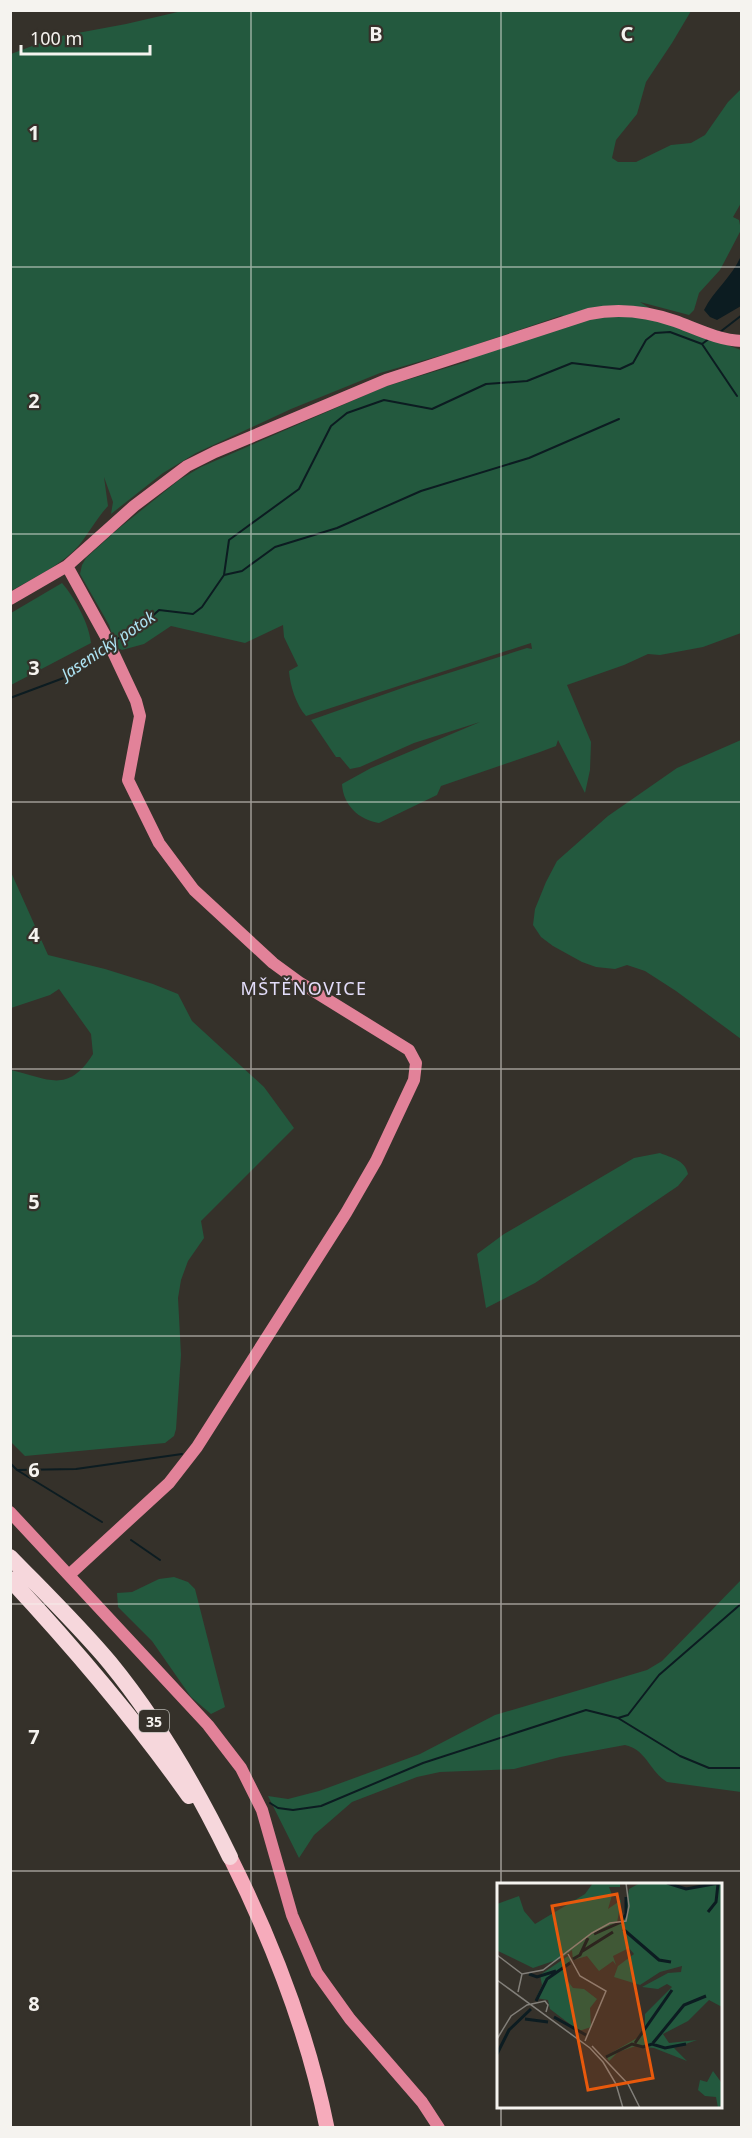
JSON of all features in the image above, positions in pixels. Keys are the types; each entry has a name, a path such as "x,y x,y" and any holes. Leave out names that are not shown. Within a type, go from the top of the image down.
{"highway":[{"name":"35","path":"10,1557 102,1654 133,1692 185,1769 230,1857"},
{"name":"35","path":"10,1579 44,1615 138,1727 169,1767 230,1857"}],"main road":[{"name":"35","path":"230,1857 265,1930 290,1994 312,2063 327,2127"}],"street":[{"path":"10,599 68,566 134,506 187,466 253,435 386,380 607,310 647,313 724,339 741,341"},
{"path":"68,566 105,635 136,701 140,716 128,780 159,843 194,890 273,963 299,982 410,1050 416,1063 414,1080 366,1179 197,1446 169,1483 69,1575"},
{"path":"10,1512 208,1725 241,1768 262,1810 292,1915 317,1973 350,2019 422,2102 439,2127"}],"green space":[{"path":"182,11 691,11 646,82 637,114 616,140 612,158 618,162 636,162 671,145 691,143 705,135 728,102 741,89 741,203 733,217 739,220 741,230 720,270 699,293 694,310 689,315 640,302 680,328 741,350 741,633 703,647 660,655 648,654 567,685 591,742 590,770 585,793 558,740 556,746 441,786 437,795 379,823 365,819 353,810 345,799 342,784 371,768 480,722 414,743 360,767 350,769 340,757 336,757 311,720 408,686 527,648 532,649 531,643 306,716 296,701 292,688 289,671 298,666 284,637 283,625 245,643 171,626 144,644 122,650 116,647 109,625 80,574 86,558 118,529 179,480 201,467 384,387 469,361 470,357 547,332 563,315 463,349 380,373 291,409 196,453 163,473 111,514 113,502 104,477 108,506 80,544 57,564 11,591 11,54 56,37"},
{"path":"62,583 81,611 91,643 11,685 11,613"},
{"path":"741,740 741,1039 645,971 627,965 615,969 596,967 582,962 541,937 533,925 535,909 557,861 608,816 677,768"},
{"path":"10,870 48,955 105,969 178,994 192,1021 264,1087 294,1128 201,1221 204,1238 188,1261 181,1280 178,1298 181,1355 176,1429 174,1436 165,1443 25,1456 11,1442 11,1070 47,1079 66,1079 84,1067 93,1054 91,1034 59,989 50,995 11,1008"},
{"path":"660,1153 677,1160 686,1169 688,1174 678,1186 535,1283 486,1308 477,1254 504,1234 634,1158"},
{"path":"174,1577 188,1582 195,1589 225,1707 211,1714 191,1697 152,1641 118,1607 117,1593 132,1592 159,1579"},
{"path":"741,1580 741,1792 667,1782 656,1773 638,1751 625,1745 560,1757 514,1769 440,1772 417,1777 352,1802 314,1835 299,1858 268,1796 288,1799 319,1791 420,1754 495,1715 647,1670 662,1661"}],"shaded area":[{"path":"741,256 741,306 717,320 710,317 704,310"}],"waterway":[{"name":"Jasenický potok","path":"720,332 742,315"},
{"name":"Jasenický potok","path":"114,641 147,621 159,610 193,614 202,607 224,575 229,540 299,489 331,426 347,413 384,400 432,409 486,384 527,381 572,363 620,369 633,363 646,340 655,333 670,332 702,344 710,338"},
{"path":"702,344 737,396"},
{"path":"224,575 242,571 275,547 337,528 421,491 529,458 619,419"},
{"name":"Jasenický potok","path":"10,698 69,676 106,645"},
{"path":"17,1470 76,1469 182,1454"},
{"path":"10,1463 17,1470 102,1522"},
{"path":"131,1540 160,1560"},
{"path":"618,1718 628,1715 659,1675 742,1603"},
{"path":"270,1803 278,1808 293,1810 321,1806 423,1763 586,1710 618,1718 680,1756 709,1768 742,1768"}],"district":[{"name":"MŠTĚNOVICE","path":"304,988"}]}
